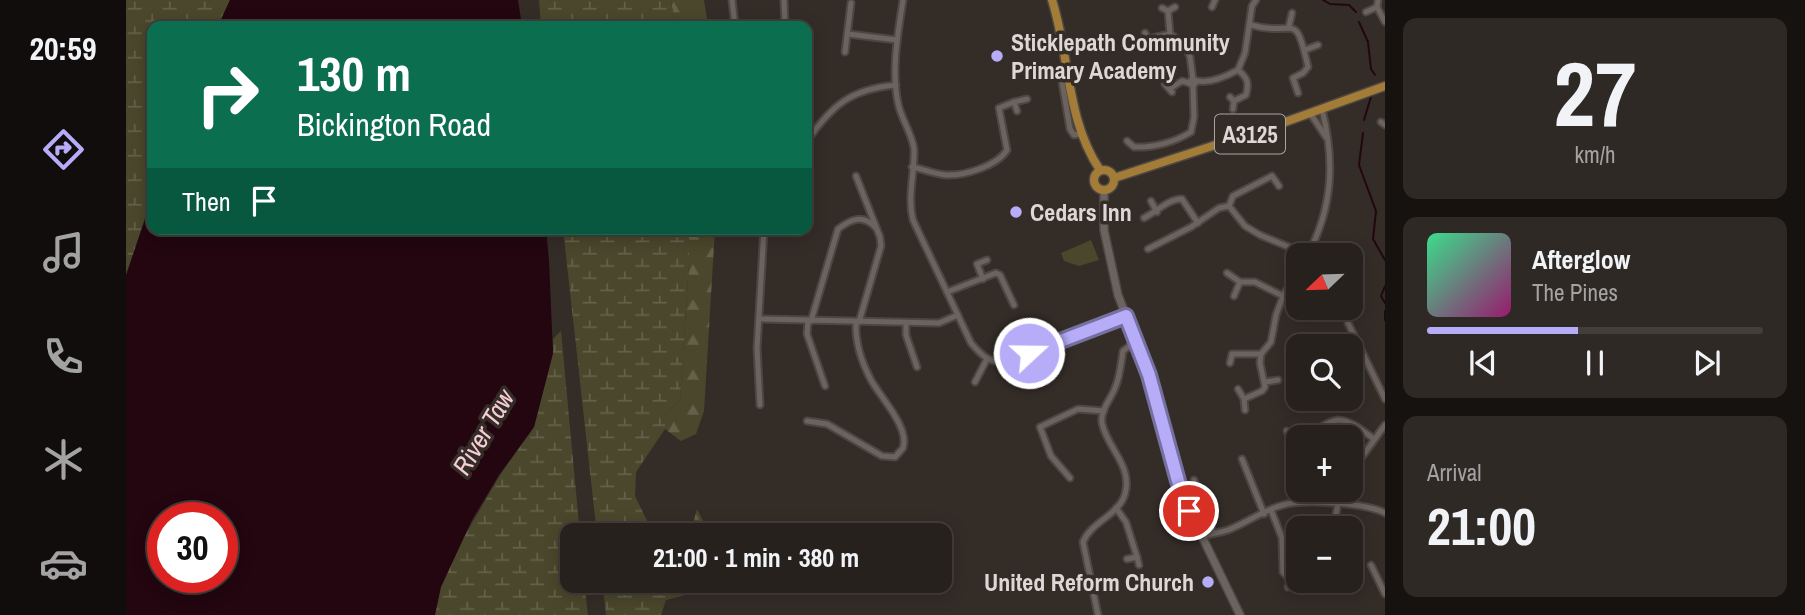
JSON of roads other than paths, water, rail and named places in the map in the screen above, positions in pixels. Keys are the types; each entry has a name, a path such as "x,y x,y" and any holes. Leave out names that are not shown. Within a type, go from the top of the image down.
{"main road":[{"path":"1052,0 1081,134 1089,154 1100,170 1109,171 1114,178 1113,186 1104,191 1097,189 1094,184 1094,176 1100,170"},
{"name":"A3125","path":"1114,178 1385,86"},
{"path":"1104,191 1105,239 1112,274 1149,375 1183,497 1240,615"}],"street":[{"path":"732,0 734,21"},
{"path":"784,0 785,21"},
{"path":"903,0 897,40 896,85 900,111 912,141 910,208 922,240 971,343 987,359 1009,361 1126,316"},
{"path":"1212,7 1215,0"},
{"path":"1169,88 1182,81 1193,82 1226,76 1238,70 1245,53 1252,6 1256,0"},
{"path":"845,52 850,3"},
{"path":"1366,12 1377,3 1385,22"},
{"path":"1170,34 1165,9 1175,8"},
{"path":"1289,26 1292,13"},
{"path":"1251,25 1271,30 1289,26 1300,34 1308,67 1303,74 1293,78 1298,93"},
{"path":"848,34 897,40"},
{"path":"1127,141 1134,147 1149,147 1181,138 1191,132 1194,117 1193,82 1190,57 1185,44 1170,34 1146,36 1147,46"},
{"path":"1305,50 1318,45"},
{"path":"1308,67 1316,71"},
{"path":"1233,109 1232,99 1246,95 1249,84 1246,76 1238,70"},
{"path":"812,134 831,109 849,96 870,88 896,85"},
{"path":"912,167 946,175 959,174 997,161 1007,150 999,108 1027,99"},
{"path":"1014,102 1017,111"},
{"path":"1314,243 1320,232 1329,196 1327,139 1322,108"},
{"path":"1310,113 1327,139"},
{"path":"1131,154 1134,147"},
{"path":"1269,167 1279,186"},
{"path":"807,421 827,424 889,458 898,455 905,443 904,433 869,377 855,337 881,246 856,176"},
{"path":"1229,206 1233,196 1272,176"},
{"path":"1144,218 1170,201 1182,199 1198,222"},
{"path":"1151,201 1157,212"},
{"path":"1229,206 1245,226 1286,246"},
{"path":"1148,250 1219,208 1229,206"},
{"path":"825,386 807,334 838,229 848,221 859,218 869,220 877,229"},
{"path":"760,405 757,348 764,235"},
{"path":"1153,236 1158,244"},
{"path":"969,267 987,260"},
{"path":"977,264 983,278"},
{"path":"1227,273 1240,282 1255,282 1283,296"},
{"path":"947,292 996,274 1000,275 1014,304"},
{"path":"1234,296 1240,282"},
{"path":"1244,399 1262,391 1265,382 1259,363 1261,355 1271,342 1276,315 1286,291"},
{"path":"759,319 939,323 958,315"},
{"path":"906,323 906,335 917,367"},
{"path":"1348,323 1385,398"},
{"path":"1098,615 1083,542 1086,533 1124,499 1127,488 1126,471 1102,423 1104,411 1116,386 1123,351 1126,346 1136,341"},
{"path":"1229,346 1232,354 1230,363"},
{"path":"1232,354 1261,355"},
{"path":"975,382 987,359"},
{"path":"1265,382 1278,380"},
{"path":"1238,389 1244,399 1245,410"},
{"path":"1070,478 1051,456 1040,426 1078,409 1104,411"},
{"path":"1323,425 1340,419 1355,425"},
{"path":"1363,455 1385,425"},
{"path":"1363,431 1374,439"},
{"path":"1242,459 1282,538 1283,572 1286,578"},
{"path":"1194,480 1213,532"},
{"path":"1336,516 1339,502"},
{"path":"1202,537 1225,531 1295,503 1339,505 1385,513"},
{"path":"1116,508 1126,522 1139,565"},
{"path":"1127,559 1137,557"},
{"path":"1371,565 1385,594"}],"water":[{"path":"230,0 518,0 521,21 220,21"},
{"name":"River Taw","path":"147,214 147,235 547,235 553,353 534,427 499,475 472,520 441,587 435,615 126,615 126,275"}],"waterway":[{"path":"1323,0 1330,4 1349,5 1356,12"},
{"path":"1359,22 1368,42 1371,69 1375,75"},
{"path":"1364,120 1371,97"},
{"path":"1363,133 1359,165 1376,211 1373,239 1385,260"},
{"path":"1385,286 1381,296 1385,303"},
{"path":"1385,311 1385,320"}],"place":[{"name":"Sticklepath Community Primary Academy","path":"997,56"},
{"name":"Cedars Inn","path":"1016,212"},
{"name":"United Reform Church","path":"1208,582"}]}
